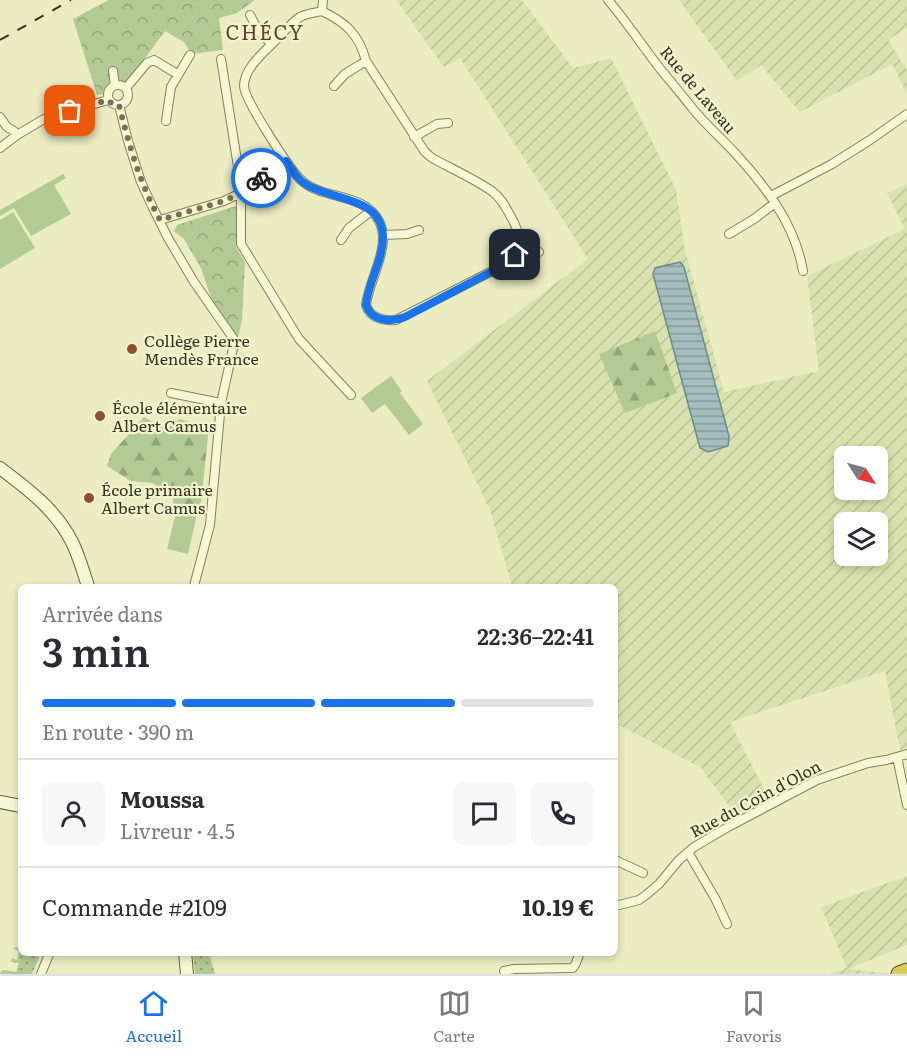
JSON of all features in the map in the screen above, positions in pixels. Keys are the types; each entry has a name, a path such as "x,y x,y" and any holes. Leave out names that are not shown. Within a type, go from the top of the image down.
{"highway":[{"path":"899,974 907,971"}],"street":[{"path":"322,11 323,0"},
{"name":"Rue de Laveau","path":"608,0 695,112 773,199 796,241 803,271"},
{"path":"322,11 337,19 353,33 362,45 366,61 425,153 498,196 518,227 519,243 515,255 506,264 396,320 389,321 372,315 366,305 379,260 383,235 379,221 371,211 353,200 303,183 286,161 250,104 244,88 247,74 298,18 322,11"},
{"path":"250,15 259,32 272,44"},
{"path":"166,121 170,90 177,74 190,55"},
{"path":"221,59 241,186 241,244 299,339 351,395"},
{"path":"128,85 115,85 107,93 108,100 112,104 119,105 127,100 128,85 147,63 154,60 177,74"},
{"path":"334,86 345,74 366,61"},
{"path":"113,71 115,85"},
{"path":"0,148 44,118 108,100"},
{"path":"119,105 141,182 168,238 194,282 233,338 234,344 221,403 210,525 195,584"},
{"path":"729,234 754,219 773,199 870,140 907,114"},
{"path":"0,117 7,127 14,131"},
{"path":"414,137 437,124 448,123"},
{"path":"160,220 224,201 241,193 286,161"},
{"path":"341,240 349,228 371,211"},
{"path":"383,235 407,234 419,230"},
{"path":"519,243 526,244 539,252"},
{"path":"171,393 221,403"},
{"path":"0,468 52,512 65,530 77,554 87,584"},
{"name":"Rue du Coin d'Olon","path":"618,905 646,896 659,885 688,852 728,826 817,780 868,763 907,754"},
{"path":"897,757 907,805"},
{"path":"0,802 18,805"},
{"path":"688,852 727,924"},
{"path":"618,861 644,873"},
{"path":"41,974 48,956"},
{"path":"185,956 187,974"},
{"path":"189,956 191,974"},
{"path":"504,971 573,968 579,956"}],"green space":[{"path":"109,0 255,0 237,13 219,18 223,50 192,54 184,42 165,31 126,84 119,81 110,82 104,94 97,95 73,19"},
{"path":"396,0 522,0 573,68 611,58 676,190 685,250 724,392 819,371 807,276 905,229 887,193 907,184 907,748 900,750 885,671 730,722 768,797 735,814 700,767 618,725 618,584 511,584 490,510 427,381 588,259 460,58 444,67"},
{"path":"679,0 907,0 907,28 888,40 907,70 907,94 892,64 800,112 761,65 737,81"},
{"path":"63,174 66,178 54,185 71,214 31,236 14,208 0,216 0,210"},
{"path":"236,206 236,247 245,262 242,320 238,338 212,301 201,268 184,239 174,231 177,225"},
{"path":"13,212 35,248 0,269 0,220"},
{"path":"655,331 677,393 625,413 599,354"},
{"path":"391,376 402,391 400,393 423,424 409,435 385,404 372,413 361,398"},
{"path":"144,417 167,430 179,419 209,427 201,502 195,508 188,510 180,508 173,503 173,496 152,483 131,481 107,466 111,454"},
{"path":"177,509 197,514 188,554 167,549"},
{"path":"907,876 907,945 848,969 893,974 829,974 847,968 821,907"},
{"path":"18,956 39,956 32,974 0,974 4,970 16,972 19,963 11,962 12,958 17,960"},
{"path":"193,956 210,956 215,974 195,974"}],"water":[{"path":"680,262 684,267 729,436 728,446 708,452 700,448 653,274 655,268"}],"railway":[{"path":"0,40 71,0"}],"way so far":[{"path":"70,111 108,100 112,104 119,105 141,182 160,220 224,201 241,193 261,178"}],"place":[{"name":"Collège Pierre Mendès France","path":"132,349"},
{"name":"École élémentaire Albert Camus","path":"100,416"},
{"name":"École primaire Albert Camus","path":"89,498"}],"district":[{"name":"CHÉCY","path":"265,31"}],"route":[{"path":"261,178 286,161 303,183 353,200 371,211 379,221 383,235 382,248 366,305 372,315 389,321 405,317 506,264 515,255"}]}
